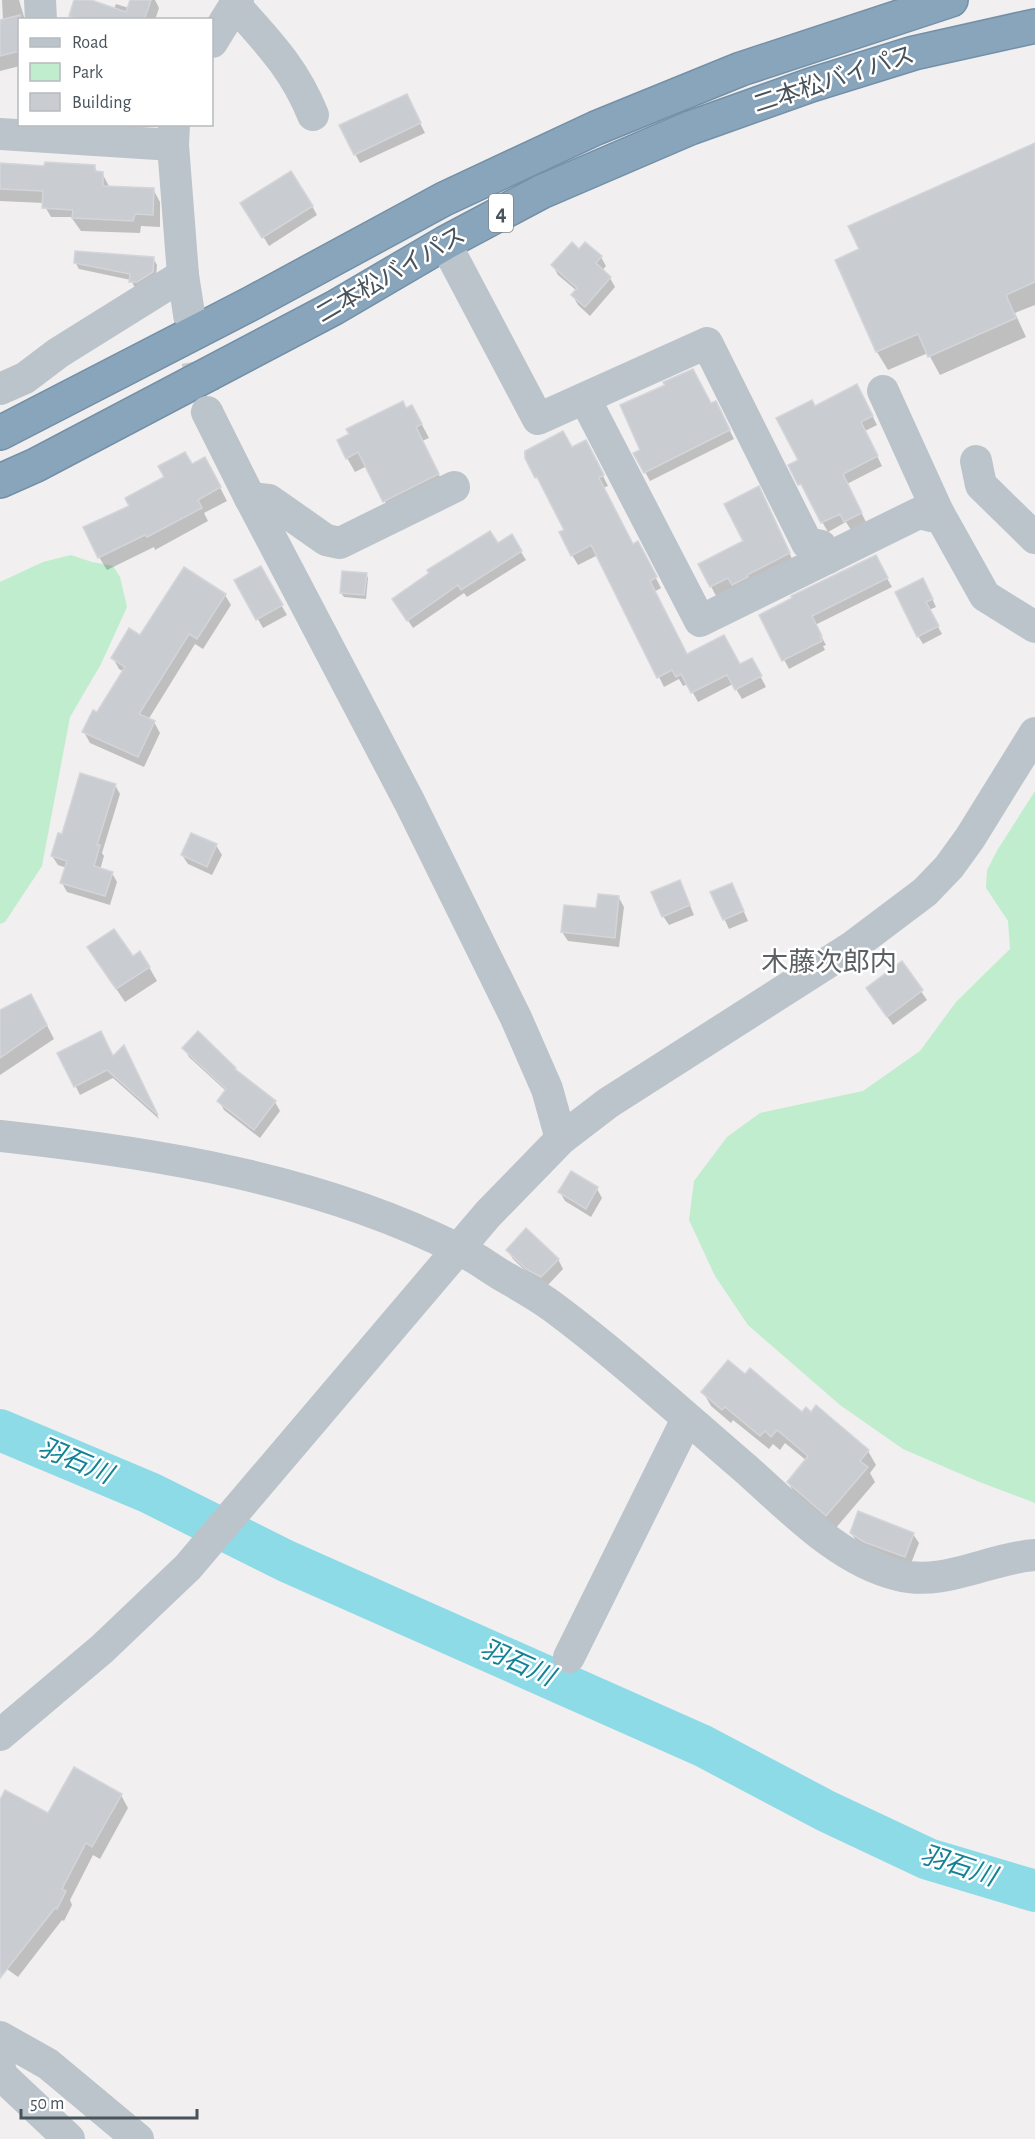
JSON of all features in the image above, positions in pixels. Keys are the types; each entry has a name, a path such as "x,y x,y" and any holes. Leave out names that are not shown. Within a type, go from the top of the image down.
{"highway":[{"name":"二本松バイパス","path":"0,433 241,309 444,199 596,128 741,69 951,0"},
{"name":"二本松バイパス","path":"0,481 36,465 334,308 444,243 541,192 690,128 812,85 914,53 1034,33"}],"street":[{"path":"40,0 41,18"},
{"path":"213,40 237,2 297,78 313,115"},
{"path":"0,134 53,130 174,135 183,276 189,314"},
{"path":"444,243 538,419 707,343 807,543 821,546 828,558"},
{"path":"0,389 25,378 58,353 183,276"},
{"path":"883,392 938,512 986,596 1035,627"},
{"path":"585,399 700,621 919,513 931,516 938,512"},
{"path":"207,412 410,802 516,1018 547,1089 561,1139"},
{"path":"976,461 981,485 1035,538"},
{"path":"250,498 269,500 326,540 340,543 454,487"},
{"path":"0,1735 102,1649 192,1561 488,1214 561,1139 608,1103 852,947 925,892 949,867 970,838 1035,733"},
{"path":"0,1136 143,1155 275,1182 355,1205 459,1249 550,1305 604,1347 812,1528 873,1567 898,1576 925,1579 1011,1558 1035,1555"},
{"path":"569,1657 687,1419"},
{"path":"0,2037 48,2064 138,2139"},
{"path":"0,2068 2,2076 67,2138 95,2102"}],"green space":[{"path":"71,555 113,566 120,577 127,607 101,664 70,717 42,866 5,922 0,924 0,582 43,562"},
{"path":"1035,791 1035,1503 903,1449 840,1405 748,1325 715,1276 689,1220 694,1181 727,1137 760,1113 863,1091 920,1051 956,1002 1010,949 1008,921 986,888 987,870"}],"building":[{"path":"74,0 91,0 126,12 130,0 151,0 145,18 74,18 69,16"},
{"path":"20,15 18,18 18,52 0,56 0,20"},
{"path":"407,94 421,123 354,155 339,125"},
{"path":"1035,143 1035,282 1006,295 1016,318 928,357 918,334 876,352 835,260 859,249 848,226"},
{"path":"45,162 95,165 95,171 103,172 103,186 154,188 153,215 135,214 133,221 72,218 73,210 42,208 43,191 0,189 0,163 44,166"},
{"path":"291,171 313,206 262,238 240,203"},
{"path":"572,242 579,249 585,242 602,256 596,263 611,277 585,307 571,295 577,288 551,265"},
{"path":"75,251 154,257 153,272 137,282 129,282 130,274 74,263"},
{"path":"693,369 711,403 716,401 730,430 644,473 633,453 640,450 620,405 665,385 663,382"},
{"path":"857,384 873,416 861,422 878,456 843,474 862,513 844,522 840,514 821,523 801,484 798,485 788,465 798,460 776,418 812,400 815,406"},
{"path":"403,401 406,408 412,405 422,424 416,427 439,474 383,502 358,452 346,459 337,440 349,434 346,429"},
{"path":"563,431 572,447 586,440 604,475 599,478 633,544 638,541 657,577 650,581 687,654 724,635 740,664 752,658 762,676 735,690 727,675 691,693 681,674 676,677 672,670 657,678 591,545 571,556 559,532 564,530 525,458 525,451"},
{"path":"185,452 192,464 205,457 221,487 198,500 202,508 147,537 145,535 98,558 83,527 129,506 125,498 164,477 158,466"},
{"path":"759,486 790,553 732,585 728,578 710,587 698,564 743,541 724,504"},
{"path":"490,531 498,543 512,534 522,551 461,590 458,585 407,621 392,599 429,573 427,570"},
{"path":"876,555 888,578 812,616 822,636 820,637 822,641 782,661 759,615 792,598 791,596"},
{"path":"261,566 283,605 256,620 234,580"},
{"path":"184,567 226,594 197,639 189,634 139,714 155,721 138,757 82,732 93,710 97,712 125,667 111,658 129,628 140,635"},
{"path":"342,571 367,573 364,595 340,593"},
{"path":"923,578 933,599 926,602 939,626 917,637 895,592"},
{"path":"80,773 116,784 97,845 100,845 94,866 113,872 105,896 60,883 67,861 51,856 58,833 62,834"},
{"path":"191,833 217,844 207,867 181,855"},
{"path":"680,880 690,905 662,917 651,892"},
{"path":"732,883 744,911 723,920 710,892"},
{"path":"598,894 619,896 615,938 561,932 564,905 596,908"},
{"path":"114,929 133,956 140,951 150,967 116,989 87,947"},
{"path":"902,961 923,990 887,1017 866,988"},
{"path":"31,994 47,1025 0,1058 0,1010"},
{"path":"101,1031 113,1056 124,1045 158,1115 107,1070 74,1087 57,1053"},
{"path":"198,1031 235,1069 276,1101 254,1130 217,1101 226,1089 182,1048"},
{"path":"571,1171 598,1187 586,1209 558,1192"},
{"path":"526,1228 559,1259 541,1277 526,1269 506,1250"},
{"path":"728,1360 745,1374 750,1368 802,1412 806,1407 811,1412 816,1405 869,1450 860,1461 868,1467 826,1516 787,1482 808,1456 777,1430 771,1437 765,1431 760,1436 725,1407 722,1410 701,1392"},
{"path":"858,1511 914,1533 905,1557 864,1542 850,1533"},
{"path":"74,1767 122,1794 92,1847 86,1843 62,1889 66,1891 57,1909 55,1908 0,1978 0,1800 5,1790 48,1813"}],"waterway":[{"name":"羽石川","path":"0,1430 150,1493 286,1561 703,1746 826,1811 928,1859 1035,1891"}],"tunnel":[{"path":"189,314 207,412"}],"district":[{"name":"木藤次郎内","path":"829,962"}]}
